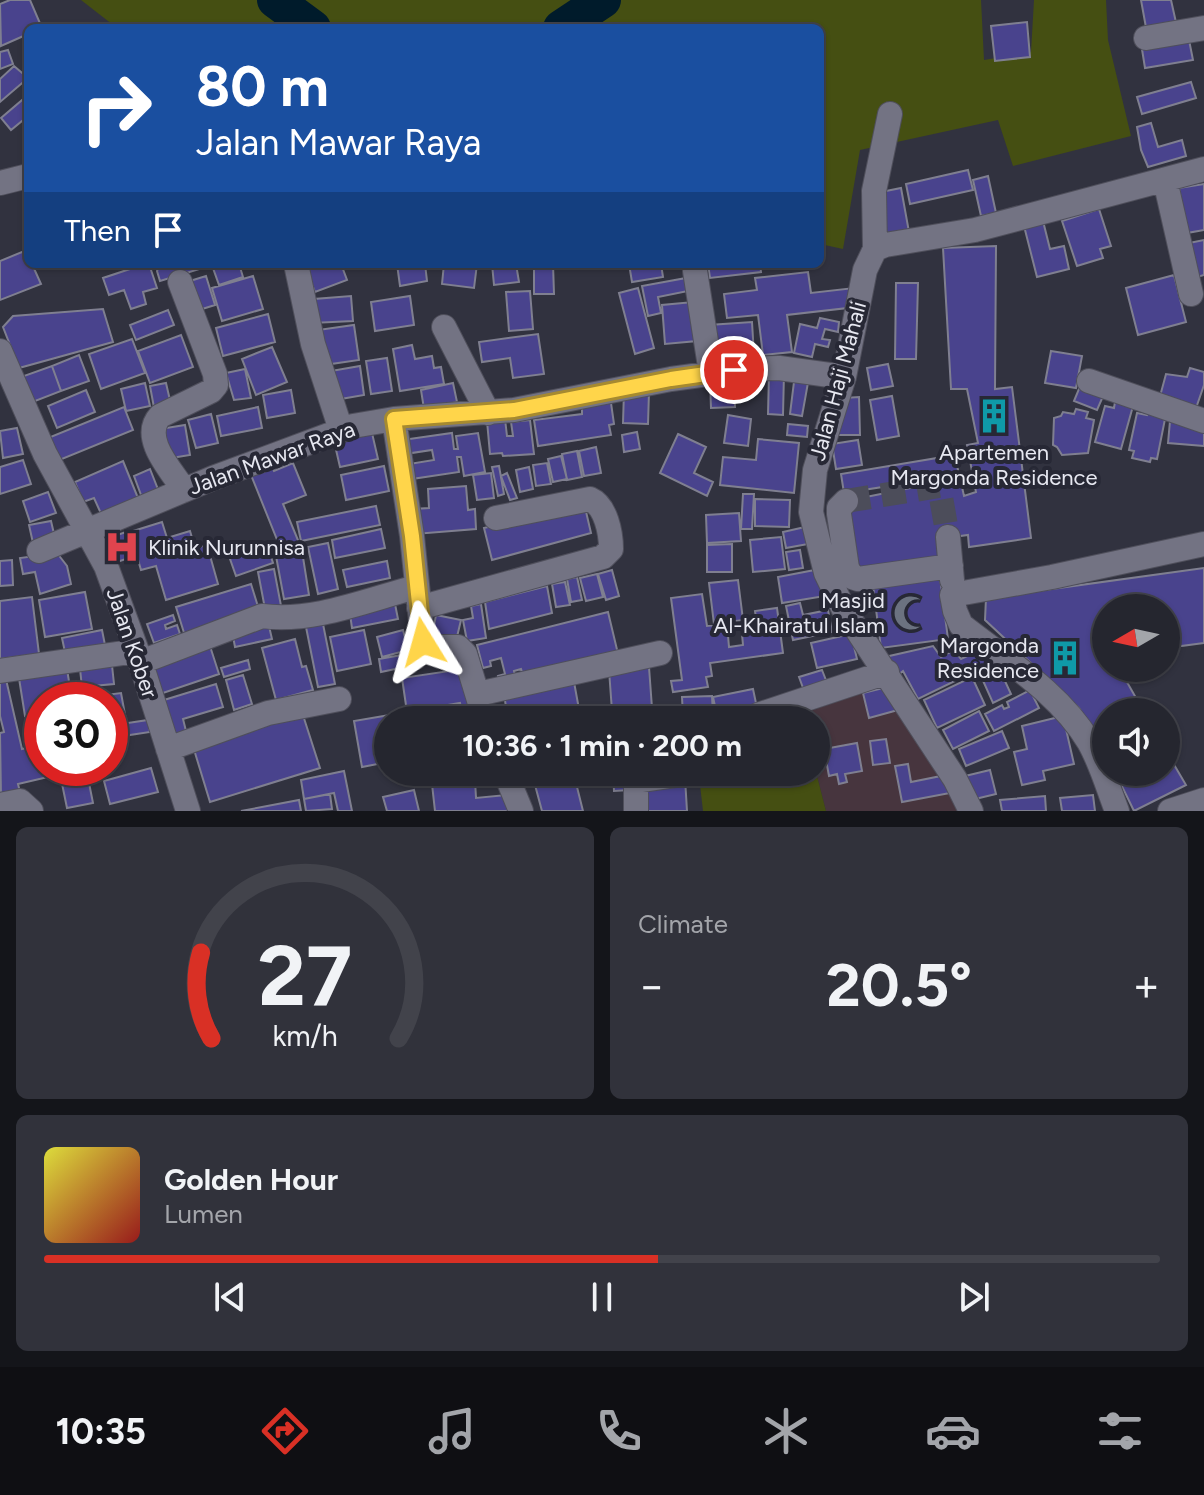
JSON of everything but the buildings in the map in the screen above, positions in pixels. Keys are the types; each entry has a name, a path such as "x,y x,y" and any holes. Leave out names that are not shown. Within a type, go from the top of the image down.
{"street":[{"path":"1146,38 1204,28"},
{"path":"890,114 874,191 875,249 975,230 1204,169"},
{"path":"0,183 24,177"},
{"path":"1165,180 1191,294"},
{"name":"Jalan Haji Mahali","path":"875,249 865,270 844,377 815,470 811,512 833,590 955,779 971,811"},
{"path":"297,268 313,344 341,430"},
{"path":"695,271 711,373"},
{"path":"180,282 215,374 216,385 211,391 165,413 156,421 154,439 157,448 184,490"},
{"path":"444,327 488,413"},
{"name":"Jalan Kober","path":"0,351 45,454 106,566 117,603 139,656 188,811"},
{"name":"Jalan Mawar Raya","path":"39,551 184,490 341,430 394,419 525,409 711,373 779,368 844,377"},
{"path":"1089,381 1204,421"},
{"path":"394,419 426,645 458,647 469,663 481,706"},
{"path":"0,671 139,656 262,616 276,618 417,598 603,557 611,549 603,511 590,499 496,518"},
{"path":"846,501 839,508 839,514 847,568 852,577 858,579 951,566"},
{"path":"948,537 952,595 961,625 1046,692 1078,726 1099,765 1117,811"},
{"path":"952,595 1204,544"},
{"path":"478,694 660,653"},
{"path":"815,706 887,672"},
{"path":"168,749 268,713 339,699"},
{"path":"510,786 520,811"},
{"path":"636,786 636,811"},
{"path":"1170,811 1204,800"},
{"path":"0,805 20,801 31,811"}],"shaded area":[{"path":"891,682 962,811 826,811 820,786 830,786 830,706 825,706"}],"green space":[{"path":"81,0 981,0 984,60 1031,52 1034,0 1106,0 1108,40 1131,136 1013,166 998,120 860,150 843,249 824,245 824,24 112,24"},
{"path":"700,786 820,786 826,811 703,811"}],"waterway":[{"path":"275,0 308,24"},
{"path":"567,24 603,0"}],"tunnel":[{"path":"846,501 939,486 948,537"}],"place":[{"name":"Apartemen Margonda Residence","path":"994,416"},
{"name":"Klinik Nurunnisa","path":"122,547"},
{"name":"Masjid Al-Khairatul Islam","path":"911,613"},
{"name":"Margonda Residence","path":"1065,658"}],"route":[{"path":"423,642 412,536 394,419 514,410 671,379 734,370"}]}
